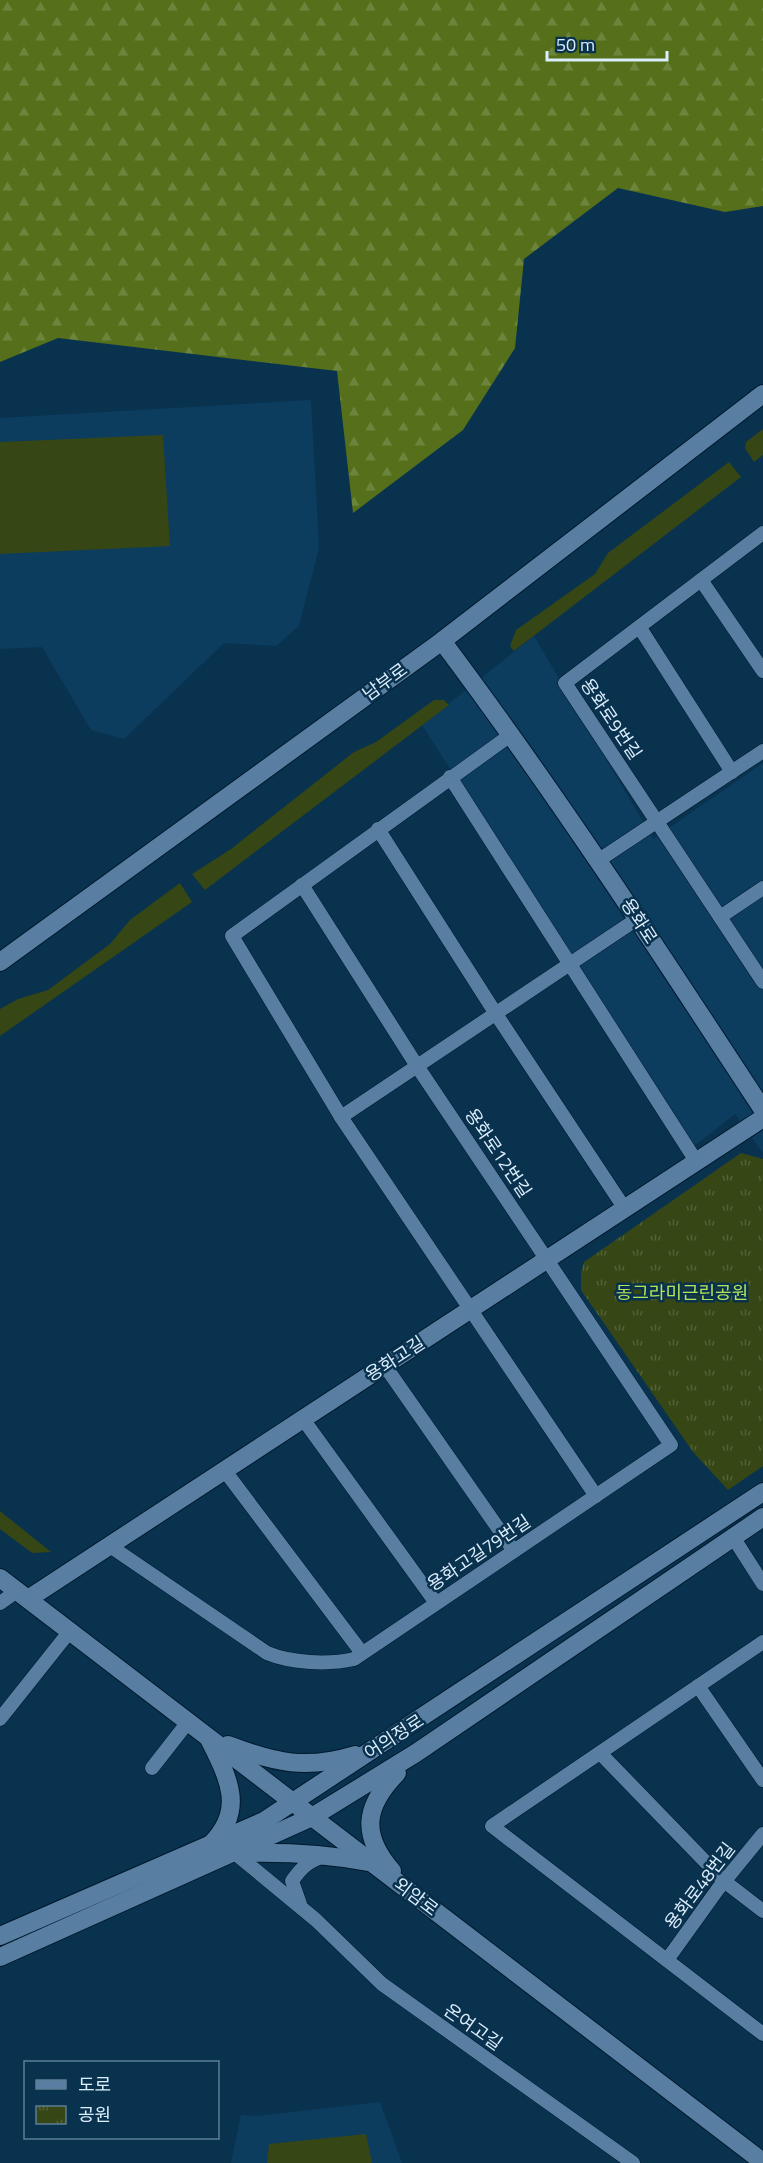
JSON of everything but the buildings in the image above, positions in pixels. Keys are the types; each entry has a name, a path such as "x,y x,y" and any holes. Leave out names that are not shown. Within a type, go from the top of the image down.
{"main road":[{"name":"남부로","path":"0,962 442,641 763,394"},
{"name":"용화로","path":"442,641 512,735 599,860 763,1110"},
{"name":"용화고길","path":"22,1595 110,1546 763,1118"},
{"name":"어의정로","path":"0,1936 264,1821 763,1492"},
{"name":"어의정로","path":"0,1957 236,1854 312,1817 416,1754 763,1517"},
{"name":"외암로","path":"0,1578 763,2162"},
{"path":"208,1737 265,1759 301,1765 330,1763 385,1743"},
{"path":"208,1737 231,1789 230,1814 222,1833 208,1846"},
{"path":"411,1893 382,1860 372,1836 369,1815 380,1790 416,1754"},
{"path":"236,1854 291,1851 372,1863"}],"street":[{"name":"용화로9번길","path":"763,533 565,683 763,982"},
{"path":"701,580 763,671"},
{"path":"640,628 732,772"},
{"path":"512,735 450,777 232,936 341,1117 596,1496"},
{"path":"599,860 763,751"},
{"path":"450,777 696,1161"},
{"path":"378,829 496,1014 625,1209"},
{"name":"용화로12번길","path":"302,885 417,1066 548,1260"},
{"path":"720,917 763,888"},
{"path":"341,1117 638,919"},
{"name":"용화고길79번길","path":"110,1546 267,1653 278,1658 340,1662 354,1659 671,1445 548,1260"},
{"path":"384,1366 514,1551"},
{"path":"303,1419 436,1603"},
{"path":"225,1471 362,1653"},
{"path":"733,1537 763,1584"},
{"path":"0,1603 22,1595"},
{"path":"0,1719 70,1631"},
{"path":"763,1642 492,1826 763,2034"},
{"path":"698,1686 763,1780"},
{"path":"152,1768 188,1722"},
{"path":"600,1753 724,1881 763,1911"},
{"name":"용화로48번길","path":"667,1960 724,1881 763,1834"},
{"name":"온여고길","path":"236,1854 303,1909 382,1984 633,2163"},
{"name":"온여고길","path":"303,1909 292,1881 300,1869 313,1859 329,1855"}],"shaded area":[{"path":"311,400 319,548 299,626 276,646 224,643 124,739 91,730 42,647 0,649 0,418"},
{"path":"534,636 653,839 763,763 763,1153 735,1114 693,1147 422,725"},
{"path":"380,2102 402,2163 231,2163 241,2115 257,2116"}],"green space":[{"path":"0,0 763,0 763,206 725,212 618,188 524,259 515,348 463,430 353,513 337,371 58,338 0,362"},
{"path":"763,429 763,455 754,462 745,448 746,442"},
{"path":"163,435 170,546 0,554 0,442"},
{"path":"729,462 741,477 514,651 510,646 516,630 595,574 608,553"},
{"path":"434,700 444,700 449,705 205,890 192,874 231,849 354,752 376,742"},
{"path":"180,883 192,902 0,1036 0,1009 18,999 48,990 110,944 130,920"},
{"name":"동그라미근린공원","path":"741,1153 763,1159 763,1466 728,1490 693,1452 581,1290 581,1273 584,1262"},
{"path":"0,1511 51,1552 32,1553 0,1529"},
{"path":"366,2134 372,2163 267,2163 269,2144"}]}
